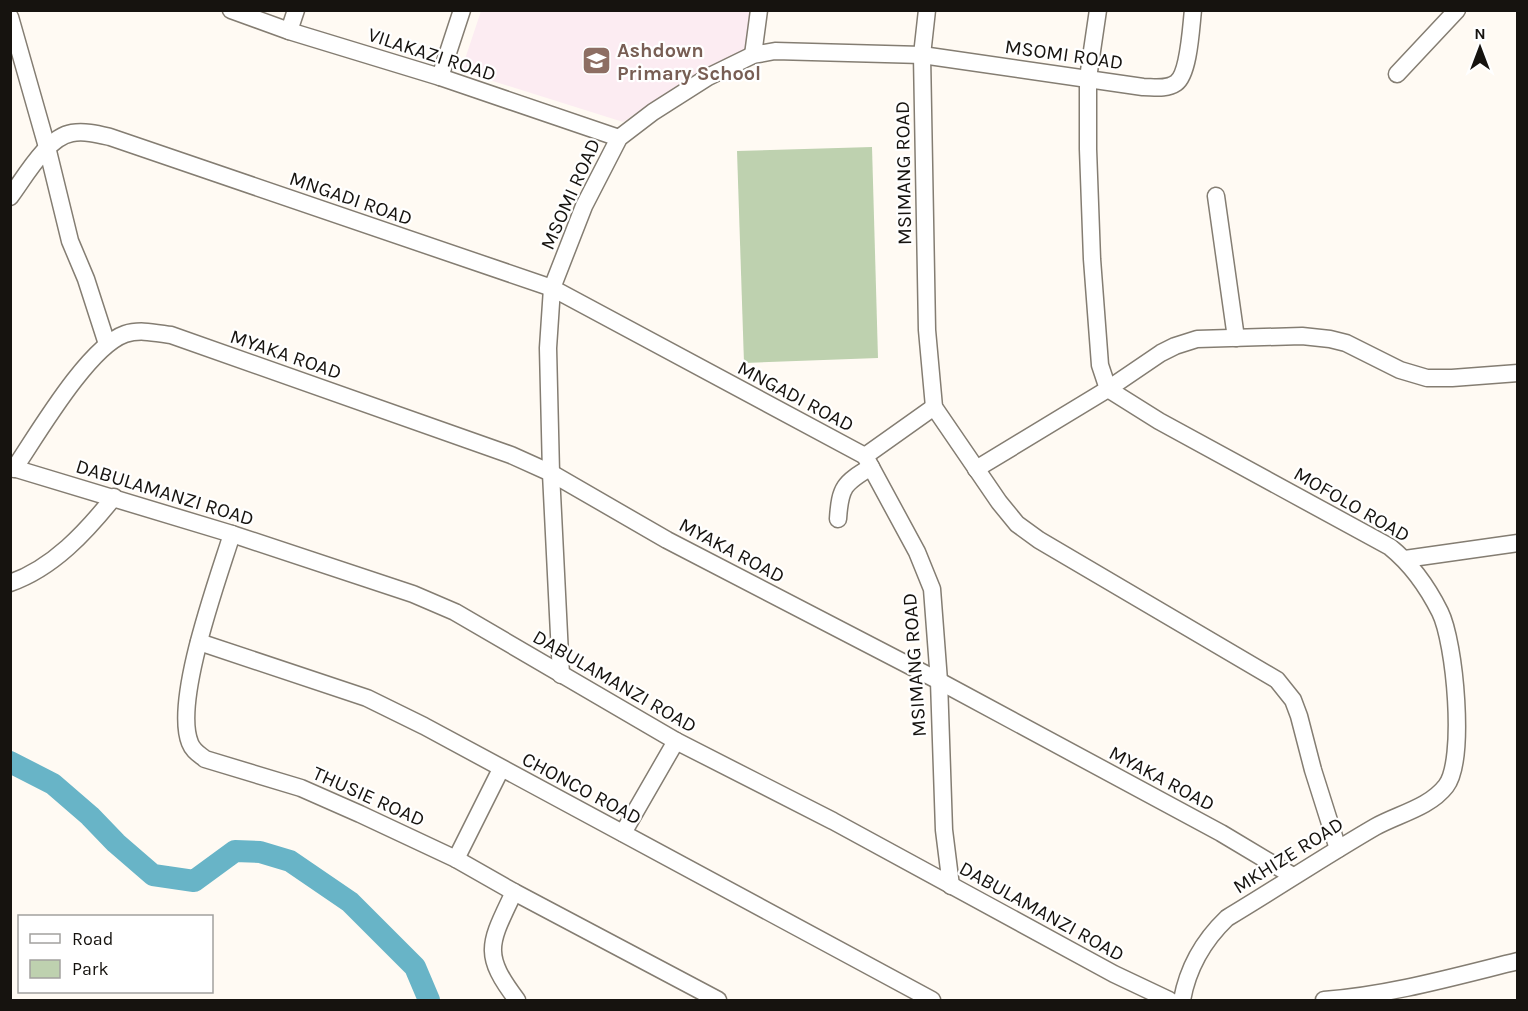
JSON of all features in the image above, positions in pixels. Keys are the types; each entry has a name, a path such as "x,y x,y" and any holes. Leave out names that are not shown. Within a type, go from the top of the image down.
{"street":[{"name":"VILAKAZI ROAD","path":"231,10 289,31 440,77 619,138"},
{"path":"289,31 296,10"},
{"path":"440,77 462,10"},
{"path":"753,55 759,10"},
{"name":"MSIMANG ROAD","path":"927,10 922,55 927,330 934,407"},
{"path":"1098,10 1088,78 1088,149 1092,259 1100,365 1108,388"},
{"name":"MSOMI ROAD","path":"561,675 551,472 548,348 552,288 584,206 619,138 652,112 708,77 753,55 775,51 922,55 1160,88 1175,84 1181,79 1193,10"},
{"path":"1397,74 1457,10"},
{"path":"10,17 47,147 70,241 86,279 107,344 83,369 12,468"},
{"name":"MNGADI ROAD","path":"47,147 70,133 92,133 110,137 552,288 868,462 934,407"},
{"path":"10,197 47,147"},
{"path":"1216,196 1236,338"},
{"name":"MYAKA ROAD","path":"107,344 124,334 149,331 171,335 511,454 551,472 668,540 939,681 1210,828 1293,876"},
{"path":"976,469 1175,346 1197,339 1302,336 1338,341 1400,370 1427,378 1518,373"},
{"name":"MOFOLO ROAD","path":"1108,388 1137,408 1390,547 1405,559 1440,612 1451,651 1456,706 1456,754 1451,778"},
{"path":"934,407 1017,524 1039,540 1277,680 1293,700 1299,716 1338,849"},
{"path":"838,519 840,495 843,488 868,462"},
{"name":"MSIMANG ROAD","path":"868,462 917,552 932,589 939,681 944,830 951,886"},
{"name":"DABULAMANZI ROAD","path":"12,468 232,534 413,594 455,612 675,741 833,821 1114,974 1169,1000"},
{"path":"10,583 36,570 70,545 114,497"},
{"name":"THUSIE ROAD","path":"232,534 199,642 186,722 190,744 195,752 214,762 261,774 301,788 456,859 718,1000"},
{"path":"1405,559 1518,543"},
{"name":"CHONCO ROAD","path":"199,642 367,698 424,726 932,1000"},
{"path":"623,833 675,741"},
{"path":"456,859 501,769"},
{"name":"MKHIZE ROAD","path":"1182,1000 1195,958 1214,930 1227,918 1378,825 1425,804 1437,796 1451,778"},
{"path":"514,892 493,936 492,955 503,982 517,1000"},
{"path":"1324,1000 1353,998 1407,988 1518,961"}],"shaded area":[{"name":"Ashdown Primary School","path":"481,11 755,11 749,51 687,79 623,122 461,71"}],"green space":[{"path":"872,147 878,358 744,363 737,151"}],"waterway":[{"path":"10,762 53,784 153,875 194,881 235,851 260,852 290,861 350,902 415,967 429,1000"}],"place":[{"name":"Ashdown Primary School","path":"596,61"}]}
